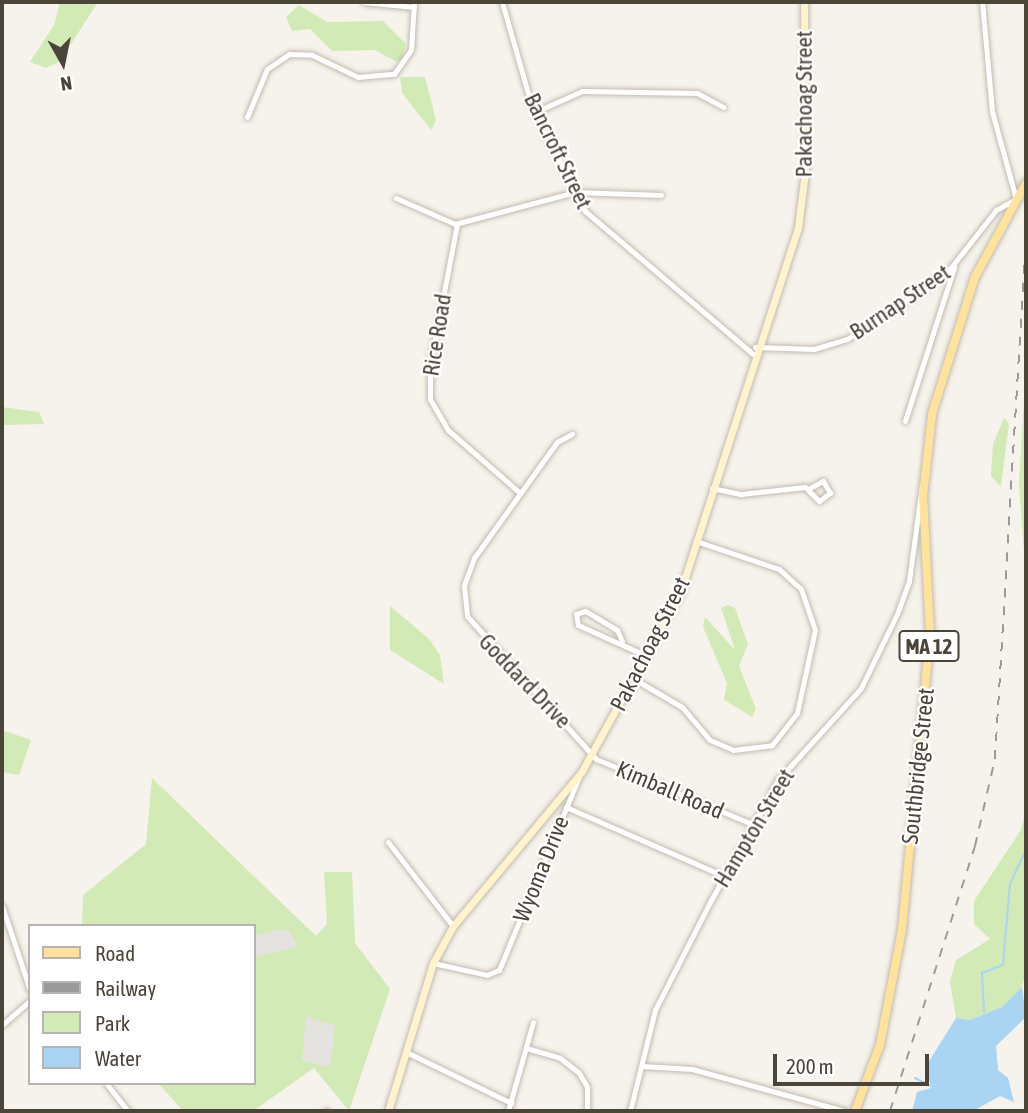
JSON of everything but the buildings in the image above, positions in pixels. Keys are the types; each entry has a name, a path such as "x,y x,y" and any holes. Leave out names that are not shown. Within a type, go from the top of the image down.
{"main road":[{"name":"Southbridge Street","path":"855,1111 880,1045 902,930 930,633 924,482 948,357 985,254 1026,183"}],"street":[{"path":"247,117 267,69 289,54 312,55 354,76 390,77 411,50 414,5 364,2"},
{"name":"Bancroft Street","path":"502,2 535,112 575,192 605,231 754,350"},
{"name":"Pakachoag Street","path":"387,1111 433,963 453,926 582,771 677,602 754,350 790,257 803,196 804,2"},
{"path":"982,2 991,104 1018,196"},
{"path":"535,112 582,91 697,93 723,107"},
{"path":"396,198 457,224 575,192 661,195"},
{"name":"Burnap Street","path":"754,350 835,345 954,267 996,210 1018,196"},
{"name":"Rice Road","path":"457,224 429,365 430,399 448,430 520,493"},
{"path":"905,421 954,267"},
{"name":"Goddard Drive","path":"572,434 557,442 471,563 466,610 536,699 593,750"},
{"name":"Hampton Street","path":"630,1111 655,1010 752,824 783,773 869,675 905,595 924,482"},
{"path":"712,488 741,494 810,488"},
{"path":"634,679 682,707 710,740 733,750 772,745 797,713 815,637 801,589 773,566 696,541"},
{"path":"622,641 620,633 585,611 576,614 578,625 612,643 622,641 647,656"},
{"name":"Kimball Road","path":"593,750 596,759 752,824"},
{"name":"Wyoma Drive","path":"433,963 490,976 500,968 582,771"},
{"path":"566,807 724,876"},
{"path":"388,842 453,926"},
{"path":"2,906 28,984"},
{"path":"2,1025 28,1003"},
{"path":"508,1111 533,1022"},
{"path":"526,1048 564,1060 579,1073 587,1087 587,1111"},
{"path":"407,1052 511,1103"},
{"path":"642,1066 692,1069 845,1111"},
{"path":"108,1085 128,1111"}],"green space":[{"path":"60,2 98,2 60,61 46,68 30,62 54,25"},
{"path":"299,5 327,22 383,21 406,44 402,59 397,62 375,50 332,51 310,29 292,31 286,17"},
{"path":"400,77 425,77 436,120 431,130 402,93"},
{"path":"1026,366 1026,580 1019,484"},
{"path":"2,407 39,412 44,424 2,425"},
{"path":"1004,418 1009,424 1001,487 991,476 993,444"},
{"path":"728,605 735,608 748,644 739,666 756,709 752,717 724,700 727,683 703,627 705,617 735,650 721,608"},
{"path":"390,606 429,639 440,655 444,684 390,650"},
{"path":"2,730 31,740 19,775 2,772"},
{"path":"152,778 316,936 327,924 324,872 352,872 355,943 390,989 349,1111 314,1068 253,1111 183,1111 160,1085 256,1085 256,924 82,924 83,895 146,844"},
{"path":"1026,807 1026,972 1022,987 1002,1007 970,1020 956,1018 950,981 956,960 990,939 974,924 974,901 1021,830"}],"shaded area":[{"path":"280,929 290,931 297,947 256,957 256,935"},
{"path":"306,1016 335,1026 331,1064 324,1067 302,1060"}],"water":[{"path":"1022,987 1026,1017 996,1046 998,1070 1008,1078 1014,1102 1000,1096 973,1111 912,1111 917,1092 931,1088 926,1066 956,1018 970,1020 1002,1007"}],"waterway":[{"path":"984,1012 982,973 1003,965 1010,884 1026,850"},
{"path":"915,1078 933,1087"}],"railway":[{"path":"890,1111 975,846 995,759 1026,236"}]}
